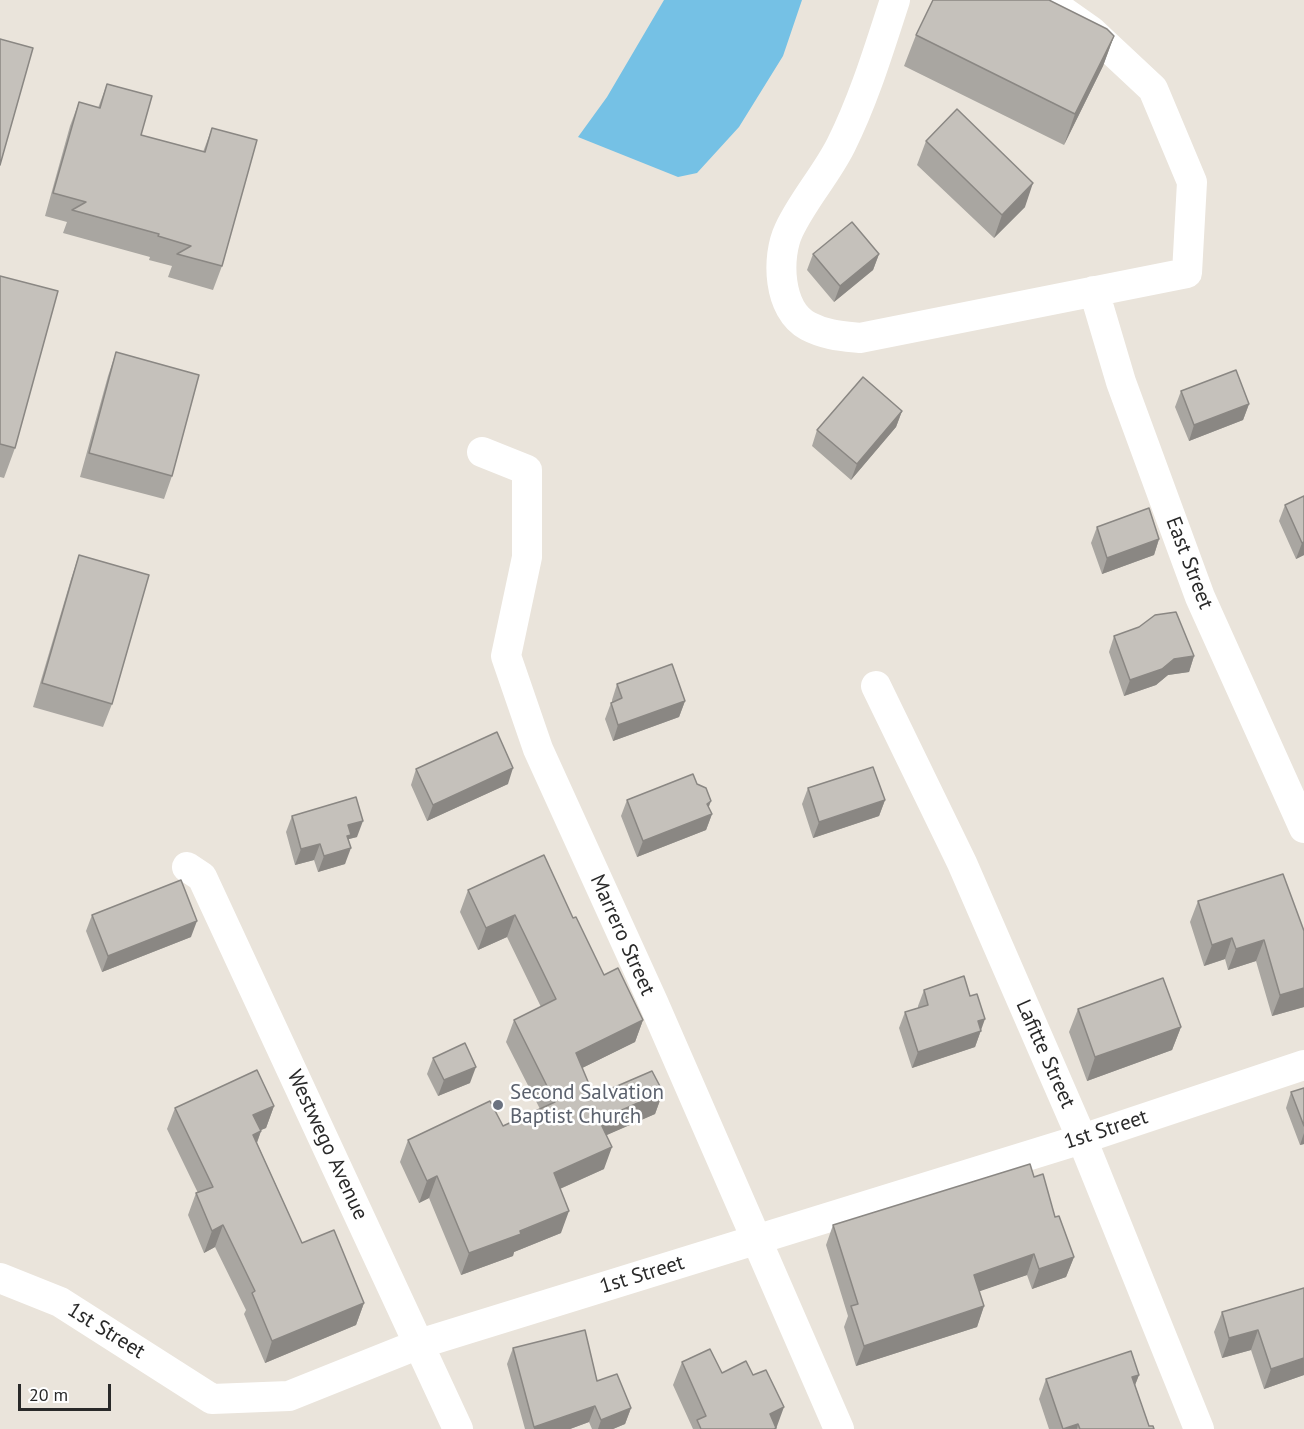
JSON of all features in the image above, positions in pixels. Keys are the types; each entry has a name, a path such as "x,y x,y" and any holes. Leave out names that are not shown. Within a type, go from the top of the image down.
{"street":[{"path":"896,0 866,89 840,146 789,231 782,252 781,278 789,306 805,325 831,336 860,338 1187,273 1192,182 1153,89 1091,30 1047,0"},
{"name":"East Street","path":"1094,291 1121,382 1200,597 1304,828"},
{"name":"Marrero Street","path":"482,452 527,470 527,557 506,656 538,749 757,1239 839,1429"},
{"name":"Lafitte Street","path":"876,686 962,863 1082,1139 1199,1429"},
{"name":"Westwego Avenue","path":"187,867 202,877 458,1429"},
{"name":"1st Street","path":"0,1278 60,1302 212,1399 289,1396 419,1344 1082,1139 1304,1065"}],"water":[{"path":"664,0 802,0 783,56 739,127 697,173 678,177 578,137 607,97"}],"building":[{"path":"933,0 1049,0 1107,29 1114,36 1075,114 916,35"},
{"path":"0,39 33,48 0,165"},
{"path":"107,84 152,96 141,135 205,152 212,128 257,140 222,266 177,254 191,246 158,236 159,234 72,210 86,202 53,193 79,102 100,108"},
{"path":"957,109 1033,183 1002,215 926,141"},
{"path":"852,222 879,254 840,286 813,254"},
{"path":"0,276 58,291 15,448 0,444"},
{"path":"116,352 199,375 172,476 89,453"},
{"path":"1236,370 1249,404 1194,425 1181,391"},
{"path":"863,377 902,411 857,464 817,430"},
{"path":"1304,496 1304,542 1302,543 1285,505"},
{"path":"1149,508 1159,539 1107,558 1097,527"},
{"path":"79,555 149,575 112,704 42,683"},
{"path":"1176,612 1194,656 1174,659 1162,669 1130,680 1114,636 1139,627 1155,615"},
{"path":"672,664 685,701 618,725 611,703 622,698 617,684"},
{"path":"497,732 513,768 433,805 416,769"},
{"path":"873,767 885,800 819,822 808,788"},
{"path":"693,774 697,784 706,788 711,801 707,804 712,814 643,841 627,800"},
{"path":"356,797 363,821 348,825 351,835 347,836 351,848 324,856 320,844 301,849 292,816"},
{"path":"544,855 573,918 576,917 604,975 618,968 643,1020 576,1053 594,1096 652,1071 663,1092 599,1120 612,1147 554,1173 569,1211 520,1231 521,1234 469,1253 437,1176 427,1181 408,1140 490,1101 503,1126 555,1102 514,1020 556,999 515,915 486,928 468,890"},
{"path":"1283,874 1304,931 1304,988 1280,995 1264,940 1236,949 1232,938 1212,945 1198,901"},
{"path":"181,880 197,921 108,956 92,915"},
{"path":"964,976 970,996 977,994 985,1019 978,1021 981,1031 918,1052 905,1012 928,1005 924,990"},
{"path":"1163,978 1181,1027 1095,1057 1078,1009"},
{"path":"465,1043 476,1067 444,1080 433,1058"},
{"path":"257,1070 274,1106 253,1115 261,1131 253,1135 302,1243 334,1230 364,1303 272,1341 252,1293 255,1291 223,1225 212,1231 196,1193 213,1187 175,1108"},
{"path":"1304,1088 1304,1126 1291,1092"},
{"path":"1030,1164 1034,1177 1043,1174 1055,1217 1059,1216 1074,1257 1039,1269 1034,1254 974,1275 984,1306 864,1346 851,1306 858,1304 833,1225"},
{"path":"1304,1288 1304,1358 1271,1369 1258,1330 1229,1338 1222,1312"},
{"path":"585,1330 597,1381 617,1374 631,1408 601,1420 595,1406 534,1427 513,1348"},
{"path":"710,1349 722,1373 746,1361 753,1375 766,1370 784,1407 770,1414 776,1428 701,1429 697,1420 706,1416 682,1362"},
{"path":"1131,1351 1139,1375 1132,1377 1149,1426 1153,1426 1154,1429 1080,1429 1078,1424 1063,1429 1046,1379"}],"place":[{"name":"Second Salvation Baptist Church","path":"498,1105"}]}
